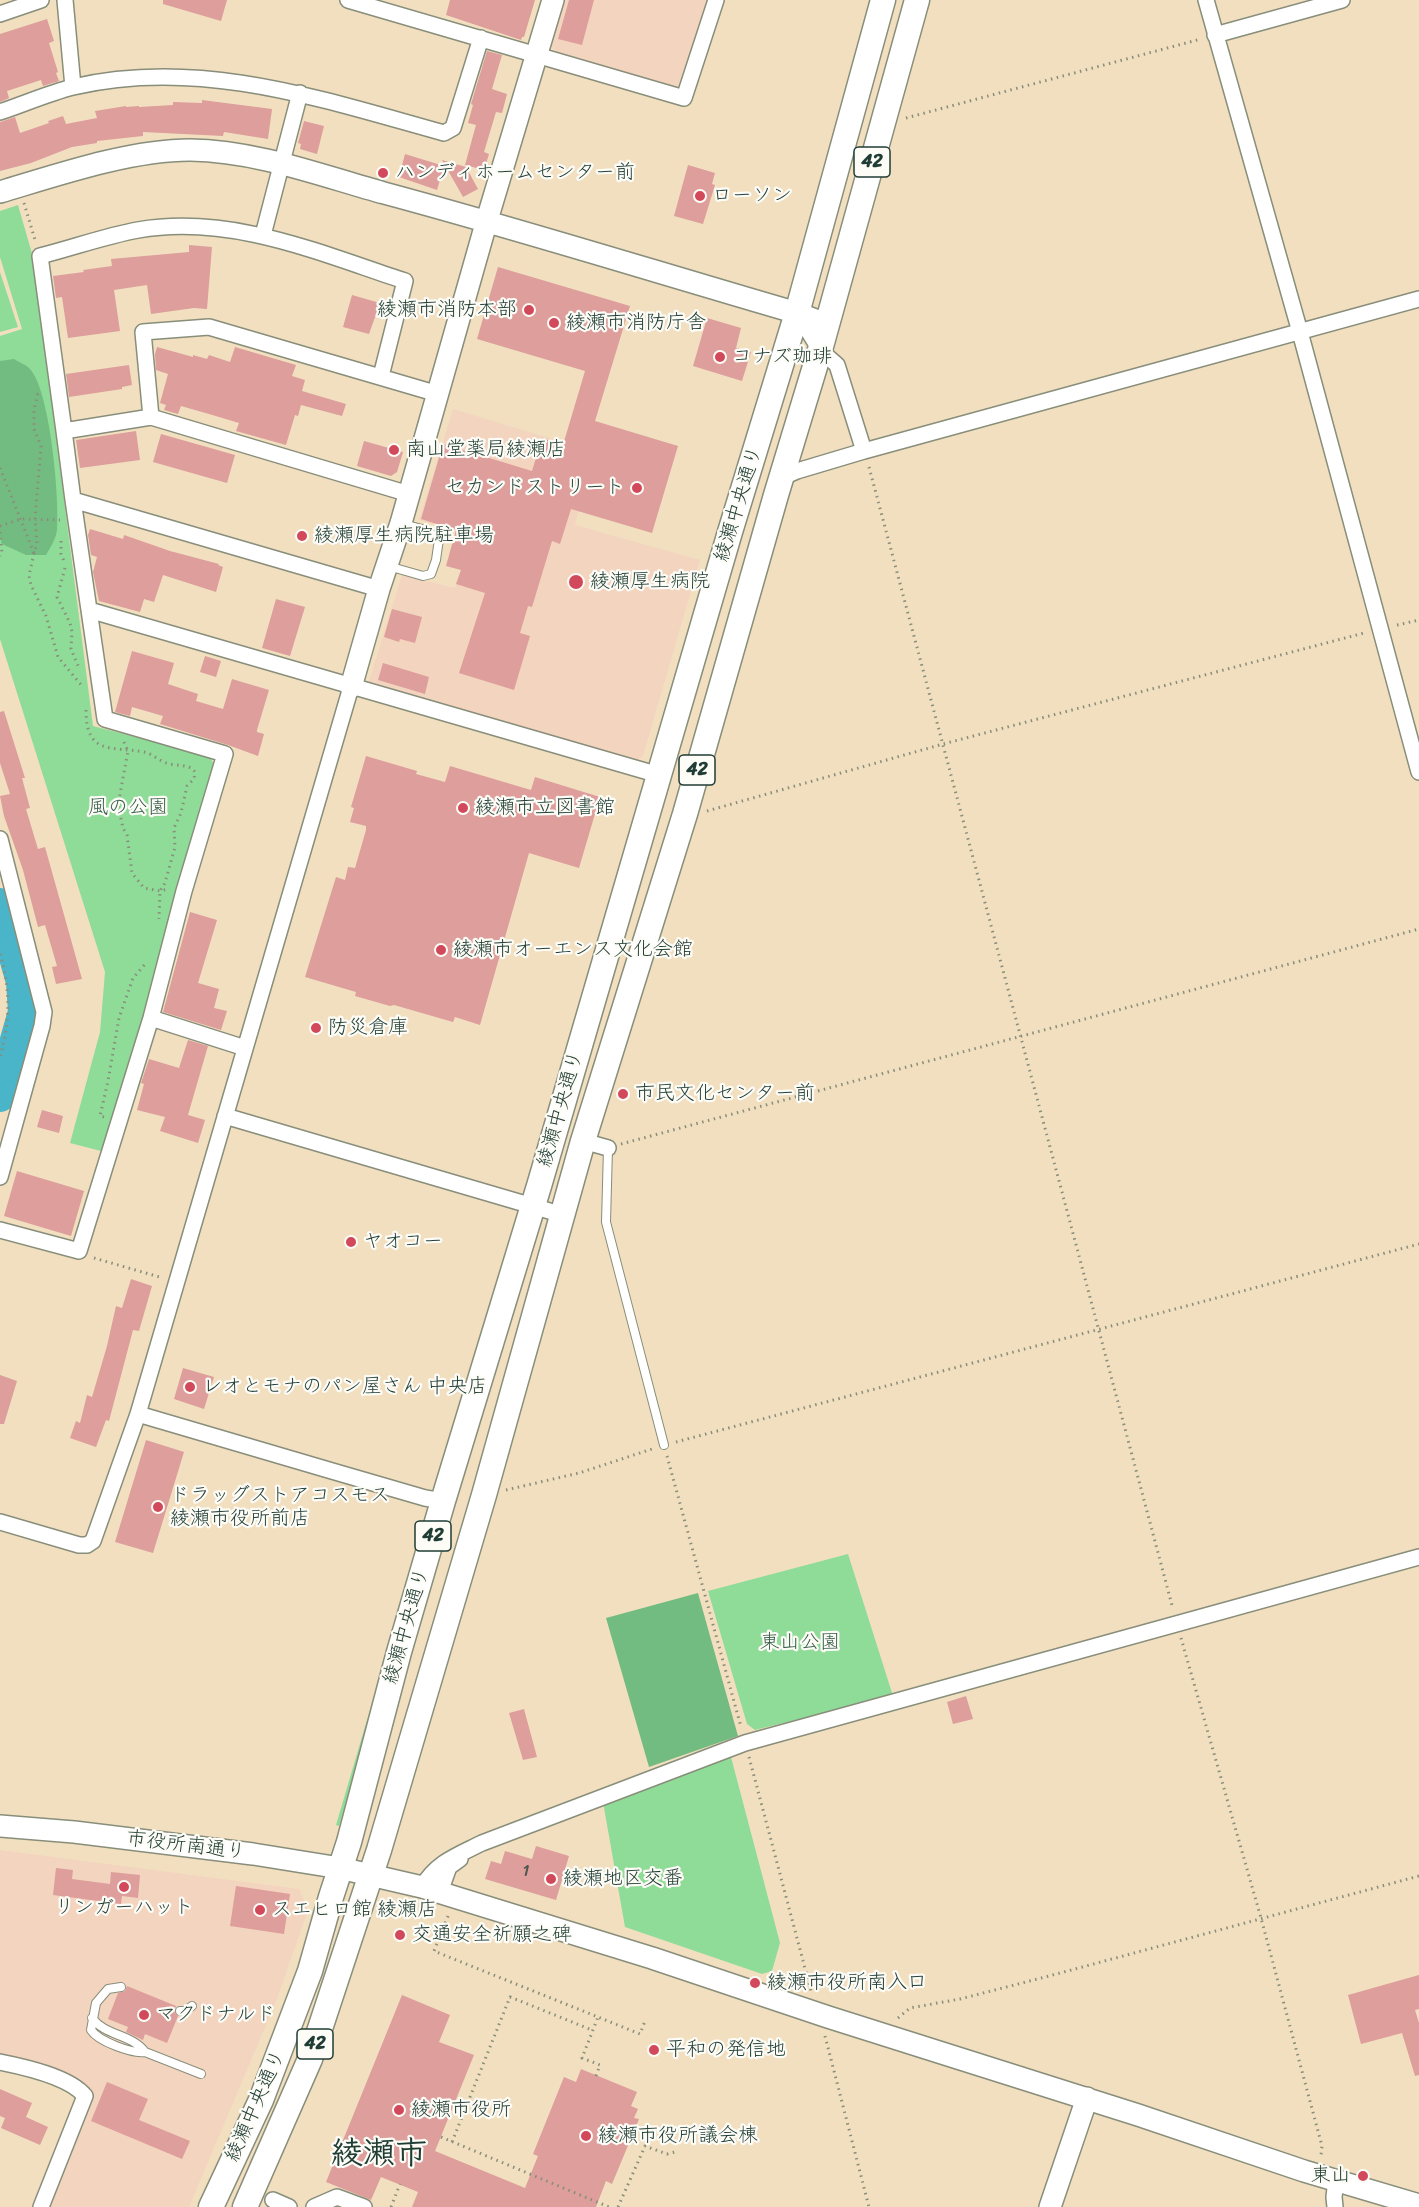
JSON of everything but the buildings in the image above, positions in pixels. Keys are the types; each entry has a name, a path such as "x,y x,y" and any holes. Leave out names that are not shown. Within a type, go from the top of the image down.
{"main road":[{"name":"綾瀬中央通り","path":"216,2202 261,2100 310,1971 339,1868 349,1842 399,1652 443,1501 533,1206 797,313 883,0"},
{"name":"綾瀬中央通り","path":"246,2207 310,2059 371,1875 484,1495 583,1141 685,814 820,350 917,0"}],"street":[{"path":"0,14 41,0"},
{"path":"64,0 73,87"},
{"path":"348,0 684,98 716,0"},
{"path":"0,1522 79,1545 87,1545 93,1541 138,1414 351,687 410,494 487,220 553,0"},
{"path":"1206,0 1300,332 1419,772"},
{"path":"1215,35 1342,0"},
{"path":"0,112 73,87 166,77 225,80 300,93 444,133 453,128 481,38"},
{"path":"263,235 300,93"},
{"path":"0,192 125,158 156,153 189,150 238,154 283,163 487,220 797,313 826,324"},
{"path":"0,1230 79,1251 151,1018 184,891 225,754 105,719 40,256 136,230 169,226 219,228 263,235 405,281 381,376"},
{"path":"781,478 864,451 1419,299"},
{"path":"797,313 820,350 837,365 864,451"},
{"path":"151,417 143,332 209,327 438,394"},
{"path":"64,431 151,417 410,494"},
{"path":"73,500 380,589"},
{"path":"89,610 659,775"},
{"path":"0,839 44,1012 0,1177"},
{"path":"151,1018 245,1048"},
{"path":"225,1116 563,1215"},
{"path":"583,1141 608,1148"},
{"path":"138,1414 443,1501"},
{"path":"431,1889 430,1873 440,1864 482,1843 746,1743 1419,1557"},
{"name":"市役所南通り","path":"0,1826 84,1833 254,1854 339,1868 431,1889 1087,2098 1328,2178 1419,2205"},
{"path":"0,2062 24,2066 78,2087 85,2096 41,2207"},
{"path":"1050,2207 1087,2098"},
{"path":"1328,2178 1335,2207"},
{"path":"314,2207 337,2197 364,2207"},
{"path":"273,2200 289,2207"}],"lane":[{"path":"388,566 423,576 431,574 436,560 439,539 426,530 401,523"},
{"path":"608,1148 606,1222 664,1445"},
{"path":"121,1987 108,1989 101,1994 96,2003 92,2018 92,2030 95,2036 137,2053 145,2052 201,2074"},
{"path":"180,2011 185,2011 192,2006"}],"path":[{"path":"883,120 906,118 1215,35"},
{"path":"22,197 40,256"},
{"path":"58,387 38,394 34,410 34,429 41,446 35,518 37,543 29,576 46,616 58,657 82,686 84,693"},
{"path":"864,451 1177,1625 1261,1918 1322,2146 1328,2178"},
{"path":"0,468 34,553"},
{"path":"0,526 21,519 60,520"},
{"path":"0,532 2,553 0,556"},
{"path":"685,814 719,809 943,744 1419,620"},
{"path":"85,701 86,724 91,736 98,744 107,749 145,753 164,762 188,766 195,772 194,779 187,786 181,813 174,828 176,847 169,863 165,883 160,891 159,923"},
{"path":"127,726 123,740 128,751 122,786 117,800 123,828 127,835 132,873 144,888 160,891 171,888 184,891"},
{"path":"608,1148 1419,929"},
{"path":"0,954 6,973 9,1004 5,1040 0,1057"},
{"path":"119,1121 100,1116 101,1110 119,1018 133,978 148,962"},
{"path":"484,1495 579,1473 664,1445 1419,1244"},
{"path":"79,1251 85,1255 177,1282"},
{"path":"664,1445 812,1995 824,2031 869,2207"},
{"path":"890,2036 896,2021 909,2008 960,1999 1419,1876"},
{"path":"449,1915 434,1951 639,2034 645,2021"},
{"path":"452,2142 510,1997 592,2030"},
{"path":"596,2076 600,2065 582,2058 598,2017"},
{"path":"441,2137 609,2207"},
{"path":"618,2207 645,2146 667,2154 675,2152"},
{"path":"391,2207 400,2184"}],"shaded area":[{"path":"564,0 708,0 682,82 675,87 558,53 550,45"},
{"name":"綾瀬厚生病院","path":"453,409 592,451 575,525 700,560 643,756 633,763 375,687 369,681 402,575 455,588 471,535 419,520"},
{"path":"0,1850 299,1889 308,1910 277,1999 189,2207 41,2207 85,2096 0,2062"}],"green space":[{"name":"風の公園","path":"18,205 33,257 93,726 209,756 214,764 140,1031 101,1151 70,1143 100,1032 105,972 0,639 0,336 22,329 0,257 0,211"},
{"path":"0,272 18,327 0,332"},
{"path":"14,359 26,365 36,379 48,420 58,515 53,543 46,555 26,555 2,544 0,537 0,361"},
{"name":"東山公園","path":"848,1554 893,1696 755,1730 747,1724 708,1591"},
{"path":"698,1593 738,1736 649,1767 606,1618"},
{"path":"385,1659 389,1659 339,1826 336,1825"},
{"path":"731,1757 780,1943 772,1971 762,1974 625,1927 603,1802"}],"waterway":[{"path":"0,904 22,982 24,1012 0,1096"}],"place":[{"name":"ハンディホームセンター前","path":"383,173"},
{"name":"ローソン","path":"700,196"},
{"name":"綾瀬市消防本部","path":"529,310"},
{"name":"綾瀬市消防庁舎","path":"554,323"},
{"name":"コナズ珈琲","path":"720,357"},
{"name":"南山堂薬局綾瀬店","path":"394,450"},
{"name":"セカンドストリート","path":"637,488"},
{"name":"綾瀬厚生病院駐車場","path":"302,536"},
{"name":"綾瀬厚生病院","path":"576,582"},
{"name":"綾瀬市立図書館","path":"463,808"},
{"name":"綾瀬市オーエンス文化会館","path":"441,950"},
{"name":"防災倉庫","path":"316,1028"},
{"name":"市民文化センター前","path":"623,1094"},
{"name":"ヤオコー","path":"351,1242"},
{"name":"レオとモナのパン屋さん 中央店","path":"190,1387"},
{"name":"ドラッグストアコスモス 綾瀬市役所前店","path":"158,1507"},
{"name":"綾瀬地区交番","path":"551,1879"},
{"name":"リンガーハット","path":"124,1887"},
{"name":"スエヒロ館 綾瀬店","path":"260,1910"},
{"name":"交通安全祈願之碑","path":"400,1935"},
{"name":"綾瀬市役所南入口","path":"755,1983"},
{"name":"マクドナルド","path":"144,2015"},
{"name":"平和の発信地","path":"654,2050"},
{"name":"綾瀬市役所","path":"399,2110"},
{"name":"綾瀬市役所議会棟","path":"586,2136"},
{"name":"東山","path":"1363,2176"}],"district":[{"name":"綾瀬市","path":"379,2155"}]}
